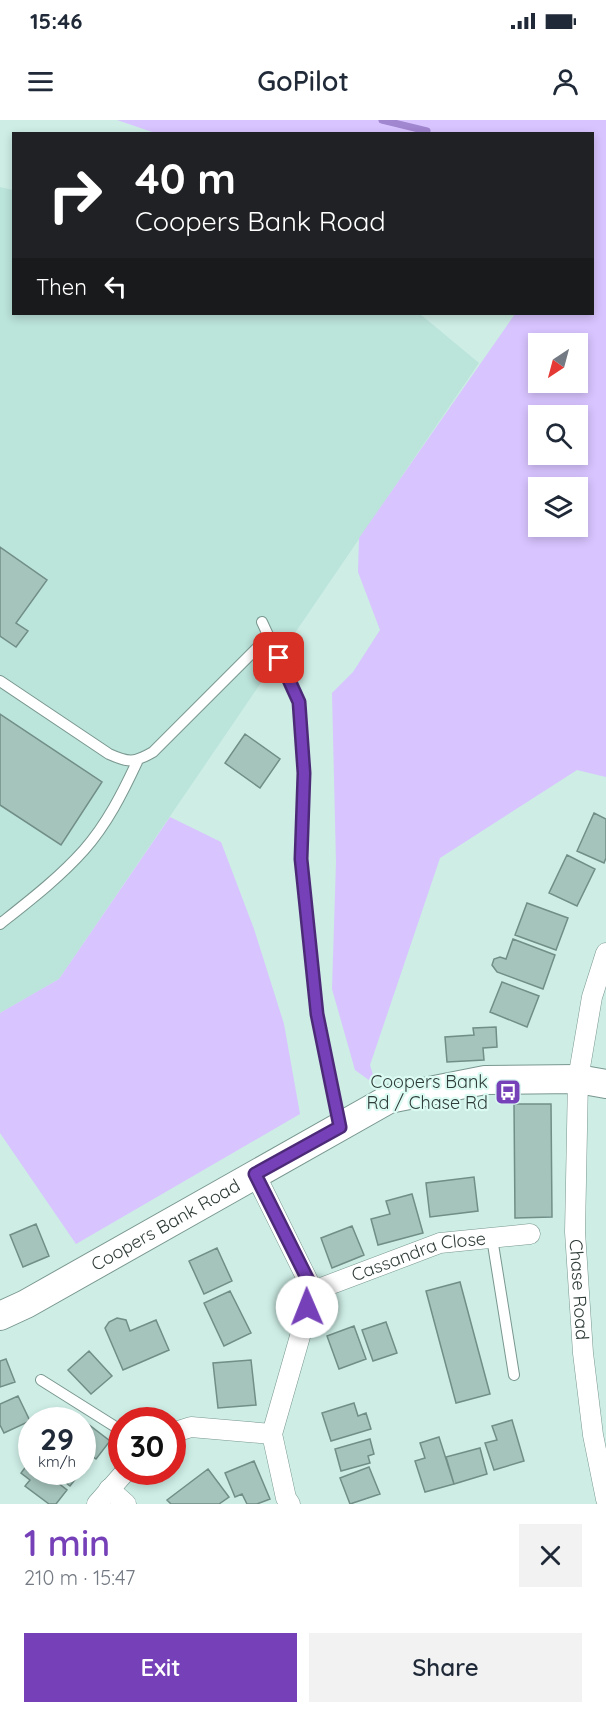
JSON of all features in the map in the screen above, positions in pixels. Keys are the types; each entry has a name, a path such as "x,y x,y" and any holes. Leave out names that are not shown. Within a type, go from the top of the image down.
{"street":[{"name":"Chase Road","path":"606,953 592,997 578,1079 575,1232 593,1435 606,1499"},
{"name":"Coopers Bank Road","path":"0,1316 26,1304 389,1099 485,1080 578,1079 606,1084"},
{"path":"255,1174 313,1290 272,1434 286,1498 290,1504"},
{"name":"Cassandra Close","path":"313,1290 440,1243 530,1234"},
{"path":"186,1429 191,1427 272,1434"},
{"path":"114,1485 103,1497 126,1504"}],"lane":[{"path":"262,622 299,702 304,773 301,859 317,1014 340,1127"},
{"path":"0,924 43,890 85,849 120,798 136,762 153,752 269,636"},
{"path":"0,681 109,754 136,762"},
{"path":"492,1238 514,1375"},
{"path":"41,1380 108,1422"}],"shaded area":[{"path":"117,120 606,120 606,777 577,770 440,858 370,1065 376,1085 355,1070 332,989 336,862 332,693 353,672 380,630 358,572 359,538 514,315 594,315 594,132 152,132"},
{"path":"0,187 12,190 12,315 421,315 479,363 59,979 0,1013"},
{"path":"170,817 221,842 254,929 284,1024 300,1114 76,1244 0,1133 0,1013 59,979"}],"building":[{"path":"0,547 47,580 16,623 28,631 16,647 0,636"},
{"path":"0,714 102,782 61,845 0,805"},
{"path":"245,734 280,759 260,788 225,763"},
{"path":"594,813 606,819 604,863 577,851"},
{"path":"567,855 595,869 577,906 549,893"},
{"path":"527,903 568,918 556,950 515,935"},
{"path":"513,939 555,955 543,989 497,972 492,965 494,959 500,957 506,959"},
{"path":"502,982 539,996 527,1027 490,1012"},
{"path":"496,1027 497,1047 483,1048 484,1060 447,1062 445,1037 474,1035 473,1028"},
{"path":"514,1104 551,1104 552,1217 515,1218"},
{"path":"474,1177 478,1211 430,1217 426,1183"},
{"path":"412,1194 423,1233 378,1245 371,1219 390,1214 386,1201"},
{"path":"36,1224 49,1256 23,1267 10,1235"},
{"path":"352,1226 364,1255 332,1268 321,1238"},
{"path":"217,1248 232,1281 204,1294 189,1261"},
{"path":"460,1282 490,1394 456,1403 426,1291"},
{"path":"230,1291 251,1333 224,1346 204,1303"},
{"path":"117,1318 126,1320 130,1331 156,1320 169,1350 123,1370 105,1328 109,1322"},
{"path":"386,1322 397,1353 373,1361 362,1330"},
{"path":"354,1326 366,1359 339,1369 327,1336"},
{"path":"89,1351 112,1376 91,1394 68,1370"},
{"path":"6,1359 15,1382 0,1387 0,1361"},
{"path":"251,1360 256,1405 218,1408 213,1363"},
{"path":"18,1396 23,1407 18,1407 18,1427 4,1433 0,1425 0,1404"},
{"path":"354,1403 358,1416 366,1413 371,1429 331,1441 322,1413"},
{"path":"512,1420 524,1461 494,1470 485,1443 497,1440 492,1426"},
{"path":"96,1430 108,1439 108,1444 96,1459"},
{"path":"439,1437 454,1484 425,1492 415,1461 425,1458 420,1443"},
{"path":"370,1439 374,1454 368,1456 370,1463 341,1471 335,1449"},
{"path":"480,1448 487,1474 454,1484 446,1457"},
{"path":"254,1461 270,1499 257,1504 247,1504 242,1494 235,1497 225,1473"},
{"path":"369,1467 380,1494 350,1504 340,1478"},
{"path":"208,1469 229,1497 219,1504 171,1504 167,1500"},
{"path":"61,1485 67,1490 56,1504 49,1504 25,1486"}],"waterway":[{"path":"382,120 427,131"}],"place":[{"name":"Coopers Bank Rd / Chase Rd","path":"508,1092"}],"route":[{"path":"279,658 299,702 304,773 301,859 317,1014 340,1127 255,1174 313,1290 307,1307"}]}
